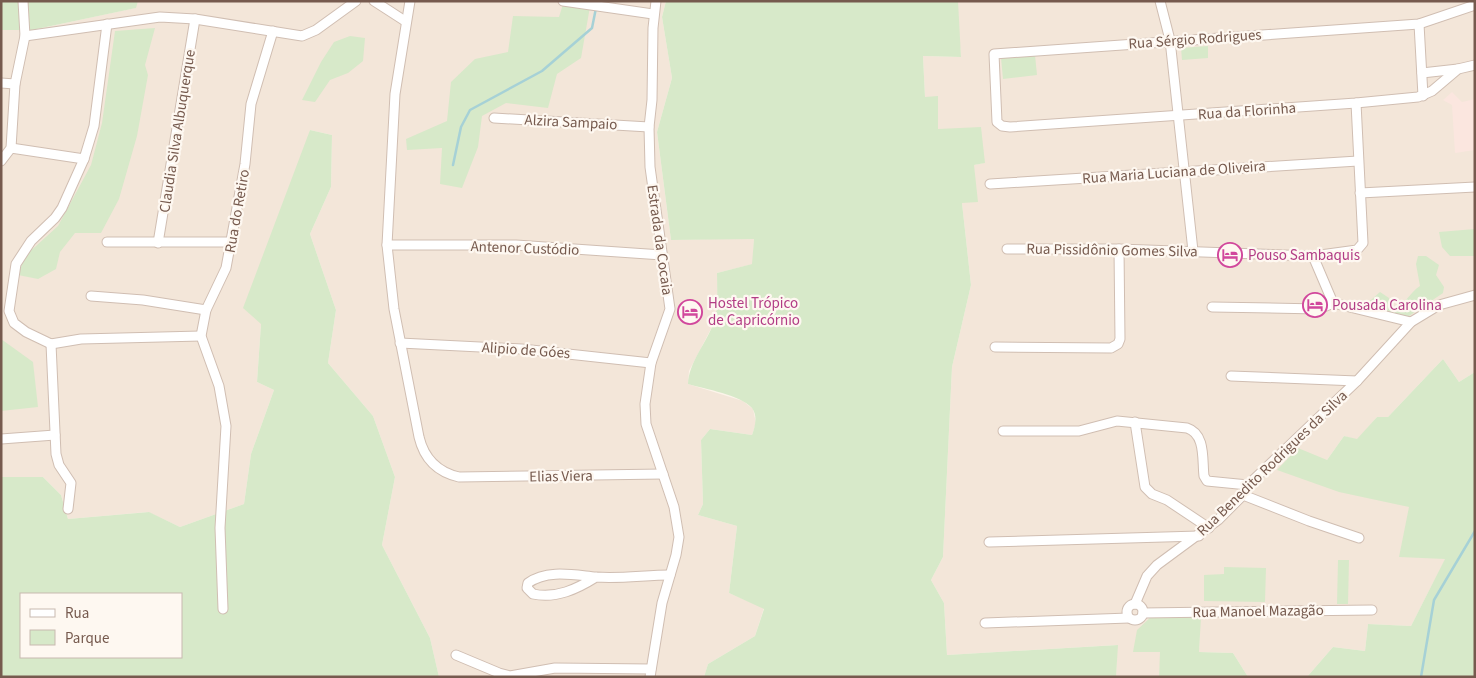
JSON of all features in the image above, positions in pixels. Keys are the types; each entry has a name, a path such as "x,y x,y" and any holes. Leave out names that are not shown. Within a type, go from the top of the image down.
{"street":[{"path":"1,161 11,148 15,84 25,36 23,1"},
{"path":"25,36 160,17 195,19 273,31 309,34 356,1"},
{"path":"374,1 405,21"},
{"path":"410,1 405,21 395,94 387,245 389,274 400,343 422,449 432,463 451,476 459,477 663,474"},
{"path":"563,1 654,14"},
{"name":"Estrada da Cocaia","path":"650,673 662,603 676,555 678,524 646,424 645,404 651,362 670,309 650,167 649,126 654,78 654,14 656,1"},
{"path":"1160,1 1170,40 1193,251"},
{"name":"Rua Sérgio Rodrigues","path":"1010,128 1002,126 997,122 994,54 1170,40 1418,24 1475,4"},
{"name":"Claudia Silva Albuquerque","path":"158,243 195,19"},
{"path":"107,24 94,126 84,159 62,208 21,252 12,277 10,318 17,326 50,344 100,338 201,336 219,386 226,426 220,528 223,609"},
{"path":"1418,24 1423,96"},
{"name":"Rua do Retiro","path":"201,336 206,310 226,268 245,164 251,104 273,31"},
{"name":"Rua da Florinha","path":"1010,128 1356,104 1423,96 1458,70 1475,65"},
{"path":"1422,74 1458,70"},
{"path":"1,82 15,84"},
{"path":"1356,104 1360,193 1475,187"},
{"name":"Alzira Sampaio","path":"494,118 649,126"},
{"path":"11,148 84,159"},
{"name":"Rua Maria Luciana de Oliveira","path":"990,184 1358,161"},
{"name":"Rua Pissidônio Gomes Silva","path":"1007,250 1119,248 1313,256 1357,250 1363,242 1360,193"},
{"path":"106,242 232,242"},
{"name":"Antenor Custódio","path":"387,245 516,245 662,255"},
{"path":"995,347 1111,348 1118,344 1119,248"},
{"path":"1313,256 1333,303"},
{"name":"Rua Benedito Rodrigues da Silva","path":"1135,604 1147,576 1157,565 1209,528 1244,495 1248,485 1357,381 1411,322 1439,305 1475,295"},
{"path":"91,296 143,300 206,310"},
{"path":"1212,307 1319,309 1333,303 1411,322"},
{"name":"Alipio de Góes","path":"400,343 522,349 651,362"},
{"path":"50,344 57,460 71,483 68,509"},
{"path":"1230,376 1357,381"},
{"path":"1003,431 1079,431 1117,421 1193,430 1200,438 1204,476 1207,481 1248,485"},
{"path":"1135,422 1145,487 1152,494 1167,500 1209,528"},
{"path":"1,439 55,435"},
{"path":"1244,495 1310,522 1359,538"},
{"path":"989,542 1199,536"},
{"path":"596,577 583,585 556,595 534,594 527,588 528,584 541,577 580,574 596,577 670,575"},
{"path":"985,623 1129,618 1139,620 1144,613 1140,606 1135,604 1127,609 1129,618"},
{"name":"Rua Manoel Mazagão","path":"1144,613 1372,610"},
{"path":"456,655 499,674 510,676 555,668 650,673"}],"shaded area":[{"path":"138,1 666,1 662,17 672,78 657,132 671,240 754,238 753,264 717,273 718,306 713,325 689,371 688,384 743,401 753,409 756,423 752,435 710,429 701,440 703,504 698,515 737,526 729,593 764,608 755,636 708,664 704,677 439,677 430,638 382,545 395,477 373,416 328,363 336,310 310,234 331,187 332,135 310,130 261,324 257,382 274,390 251,454 244,504 180,527 148,512 68,519 61,495 43,477 1,477 1,30 32,30 135,8"},
{"path":"956,1 1475,1 1475,372 1459,382 1443,359 1388,417 1377,417 1357,440 1344,436 1327,460 1406,506 1467,517 1411,626 1368,624 1365,651 1333,647 1307,677 1248,677 1233,653 1199,652 1200,617 1152,616 1161,652 1159,677 1116,677 1117,645 947,655 944,603 931,580 943,557 952,367 971,285 962,203 974,165 984,163 938,129 938,97 925,97 923,56 961,57"},
{"path":"1452,92 1462,102 1475,99 1475,150 1455,153 1452,105 1443,100"}],"green space":[{"path":"1,1 138,1 136,8 32,30 1,30"},
{"path":"564,1 591,1 581,58 557,74 548,108 506,103 482,116 478,147 462,188 440,184 442,148 407,150 406,139 447,121 451,82 475,59 508,52 513,16 559,17"},
{"path":"666,1 958,1 961,57 923,56 925,97 938,96 938,129 981,127 985,163 974,165 978,202 962,203 971,285 952,367 943,557 931,580 944,603 947,655 1118,645 1116,677 704,677 708,664 755,636 764,609 729,593 737,526 698,515 703,504 701,440 710,429 752,435 755,422 754,411 747,403 740,399 688,384 691,369 709,334 716,314 717,273 752,264 754,239 671,240 657,132 672,78 662,17"},
{"path":"155,28 145,65 148,75 137,136 119,199 101,233 75,233 60,252 56,269 38,279 18,275 25,256 58,226 91,165 102,123 115,31"},
{"path":"350,36 365,38 363,61 348,73 330,80 315,102 302,100 321,62 334,42"},
{"path":"1208,46 1208,58 1182,60 1181,48"},
{"path":"1035,55 1037,75 1003,79 1001,58"},
{"path":"310,130 332,135 331,187 310,234 336,310 328,363 373,416 395,477 382,545 430,638 439,677 1,677 1,477 43,477 61,495 68,519 149,512 180,527 244,504 251,454 274,390 257,382 261,324 243,308"},
{"path":"1475,229 1475,256 1450,256 1442,247 1439,232"},
{"path":"1418,256 1426,256 1439,265 1436,275 1444,287 1443,293 1409,316 1400,317 1363,307 1380,292 1389,298 1389,305 1393,308 1404,302 1420,286 1416,264"},
{"path":"1,339 33,362 38,407 1,411"},
{"path":"1443,359 1459,382 1475,372 1475,677 1307,677 1333,647 1365,651 1368,624 1411,626 1445,559 1399,557 1409,507 1339,492 1277,470 1298,448 1327,460 1344,436 1357,439 1377,417 1388,417"},
{"path":"1338,560 1349,560 1348,604 1337,604"},
{"path":"1224,567 1266,568 1265,602 1204,601 1204,575 1224,574"},
{"path":"1152,616 1201,617 1199,652 1233,653 1248,677 1159,677 1160,652 1133,652 1137,630"}],"waterway":[{"path":"453,165 461,127 470,110 542,71 592,28 596,8"},
{"path":"1421,677 1434,600 1475,531"}],"place":[{"name":"Pouso Sambaquis","path":"1230,255"},
{"name":"Pousada Carolina","path":"1315,305"},
{"name":"Hostel Trópico de Capricórnio","path":"690,312"}]}
